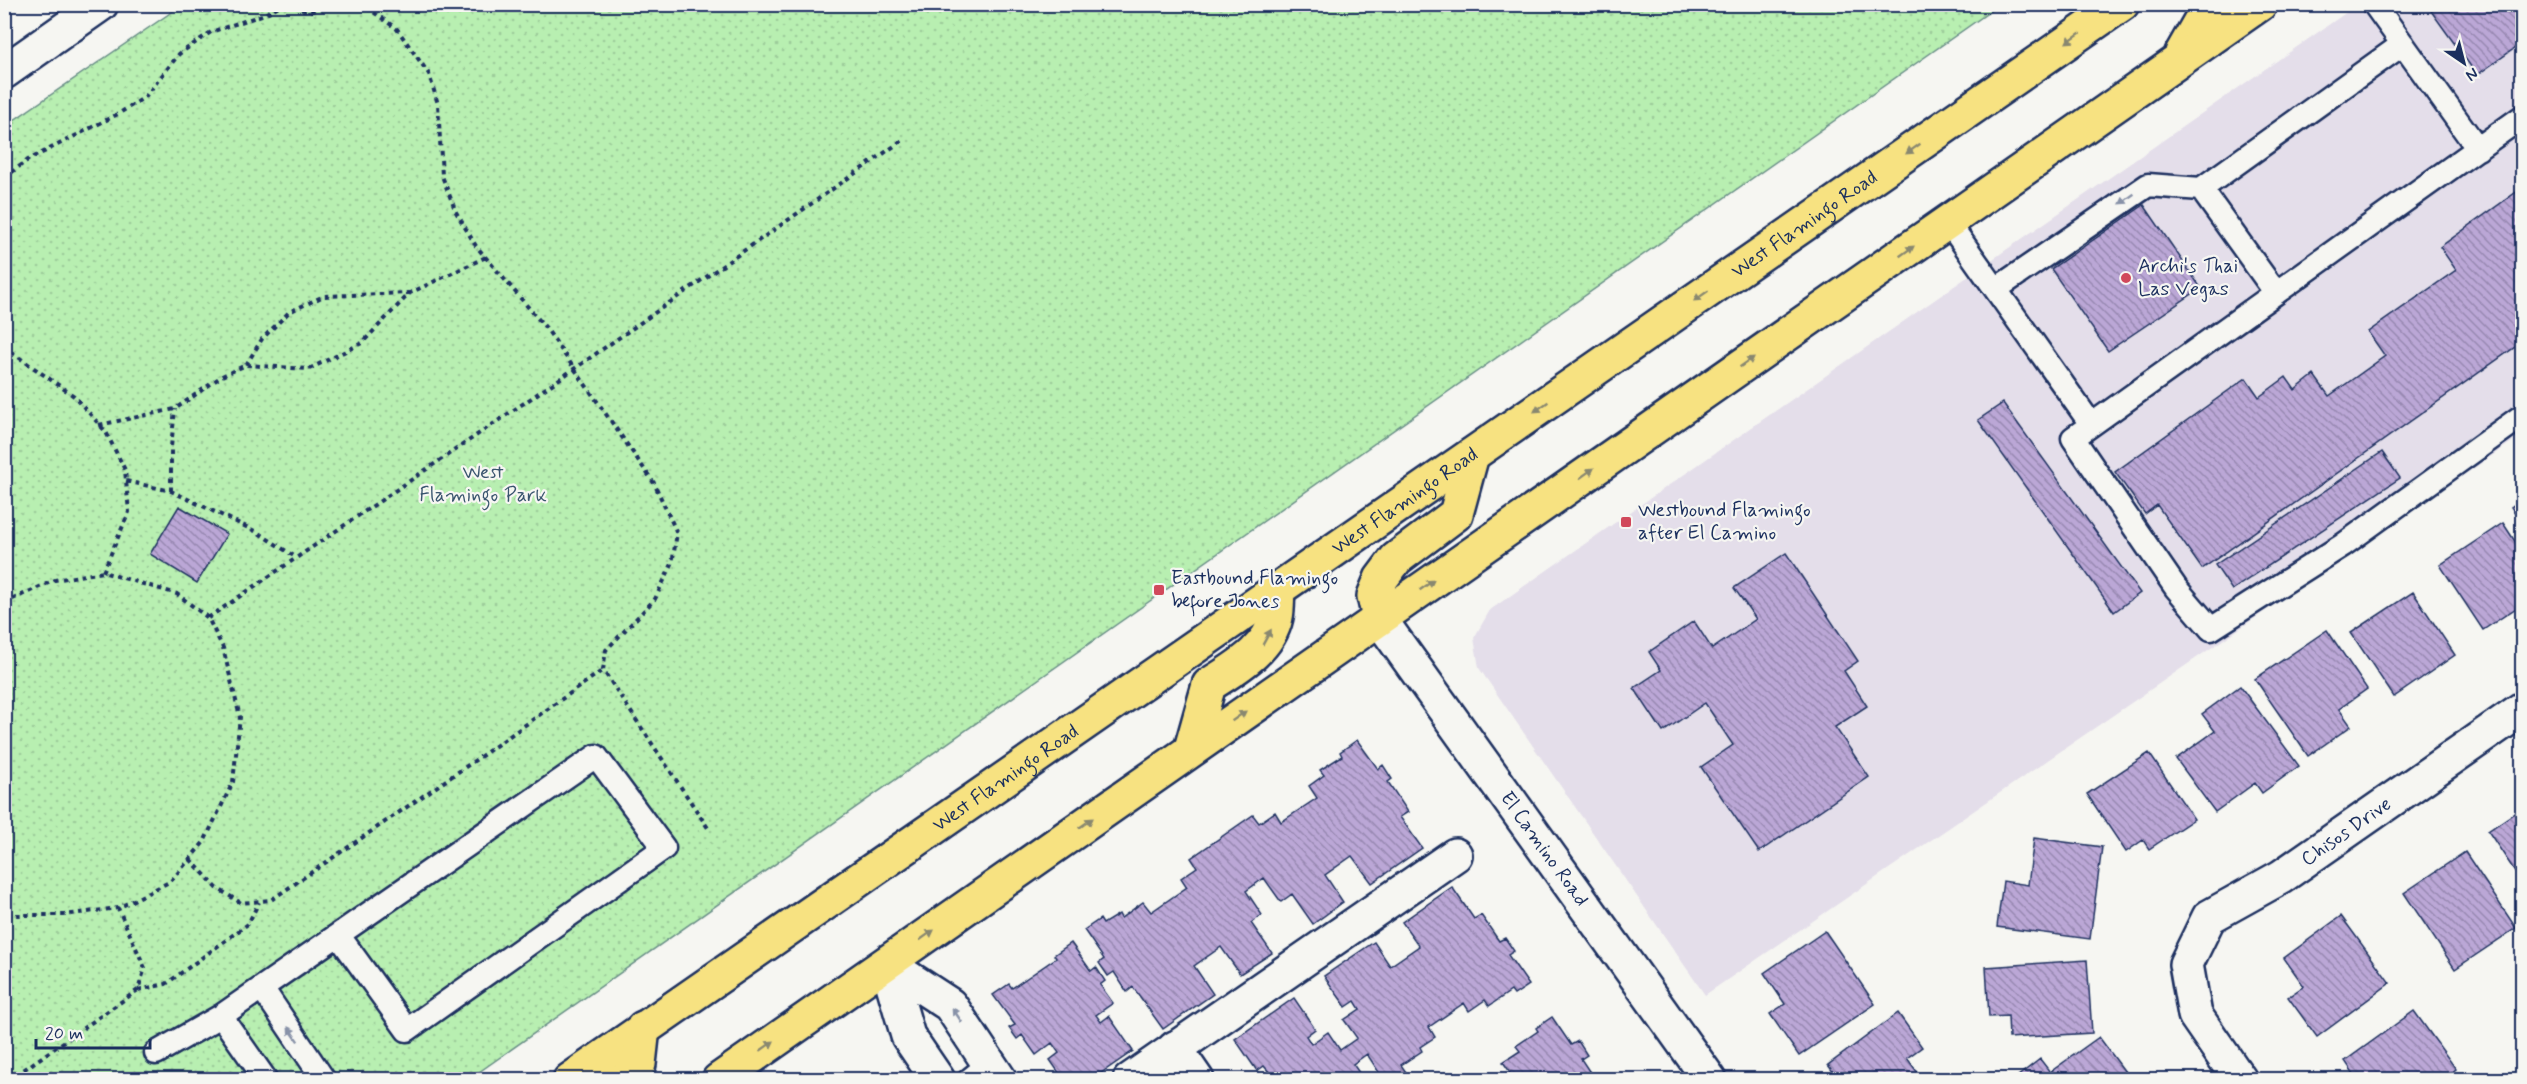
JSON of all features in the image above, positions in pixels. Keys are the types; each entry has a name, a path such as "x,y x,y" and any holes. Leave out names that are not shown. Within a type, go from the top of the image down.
{"main road":[{"name":"West Flamingo Road","path":"570,1080 2122,4"},
{"path":"2176,63 2210,4"},
{"path":"719,1080 2260,4"},
{"path":"1379,618 1374,596 1381,579 1396,558 1456,514 1472,455"},
{"path":"1191,749 1209,685 1266,643 1276,618 1278,590"},
{"path":"624,1080 639,1064 643,1028"}],"street":[{"path":"4,72 101,4"},
{"name":"El Camino Road","path":"1379,618 1710,1080"},
{"name":"Chisos Drive","path":"2240,1080 2195,1015 2186,964 2208,917 2281,877 2523,709"},
{"path":"1130,1080 1455,855"},
{"path":"887,964 950,1005 986,1074"},
{"path":"887,964 908,1036 938,1080"},
{"path":"1175,1048 1197,1080"}],"lane":[{"path":"2374,4 2478,149"},
{"path":"1996,289 2148,185 2201,189 2403,44"},
{"path":"2523,117 2073,438 2176,588 2211,629 2343,545 2523,416"},
{"path":"2201,189 2276,293"},
{"path":"1948,222 2091,424"},
{"path":"156,1053 221,1016 596,756 664,848 407,1030 339,936"},
{"path":"262,988 324,1080"},
{"path":"221,1016 266,1080"}],"path":[{"path":"4,178 28,160 118,114 145,97 179,54 211,32 265,14 282,4"},
{"path":"294,4 299,9 311,12 326,4"},
{"path":"358,4 372,11 397,30 429,74 438,104 442,176 456,212 476,246 546,328 654,483 677,533 672,564 655,599 606,650 603,670 708,828"},
{"path":"208,618 574,369 903,140"},
{"path":"99,425 175,409 222,376 246,365 309,369 362,343 410,293 486,257"},
{"path":"246,365 262,339 289,312 324,296 410,293"},
{"path":"4,347 74,396 106,432 125,470 129,512 103,572"},
{"path":"171,491 171,447 175,409"},
{"path":"126,481 171,491 257,531 297,558"},
{"path":"4,603 55,580 103,572 177,594 208,618 223,648 240,717 233,782 204,842 171,881 118,908 64,915 4,915"},
{"path":"190,859 217,888 241,903 271,900 603,670"},
{"path":"9,1080 138,990 166,984 248,924 259,901"},
{"path":"118,908 145,968 138,990"}],"shaded area":[{"path":"2357,5 2522,5 2522,435 1705,995 1479,668 1474,638 1490,610"}],"green space":[{"name":"West Flamingo Park","path":"182,5 1999,5 469,1079 5,1079 4,127"}],"building":[{"path":"2426,4 2522,4 2522,43 2477,75"},
{"path":"2522,188 2522,342 2202,569 2157,505 2145,514 2115,472 2246,378 2259,397 2286,377 2295,390 2314,375 2329,396 2385,356 2368,332 2456,270 2440,247"},
{"name":"Archi's Thai Las Vegas","path":"2144,205 2201,288 2108,351 2051,269"},
{"path":"2003,403 2140,593 2114,612 1978,420"},
{"path":"2382,452 2400,478 2232,590 2215,565"},
{"path":"2522,499 2522,523 2511,507"},
{"path":"179,506 227,534 197,583 150,554"},
{"path":"2503,523 2522,552 2522,604 2483,630 2440,565"},
{"path":"1786,553 1858,661 1844,671 1867,706 1835,727 1869,777 1759,852 1701,767 1733,745 1705,703 1663,732 1634,688 1661,670 1649,652 1694,621 1712,649 1756,619 1734,588"},
{"path":"2413,592 2455,655 2394,697 2351,633"},
{"path":"2327,630 2367,689 2339,709 2351,726 2308,756 2255,679"},
{"path":"2240,686 2299,766 2262,793 2255,783 2215,812 2176,759 2215,731 2202,714"},
{"path":"1357,740 1378,769 1383,765 1392,779 1388,782 1408,812 1400,817 1422,848 1372,883 1352,856 1325,875 1343,902 1313,924 1292,894 1281,902 1264,878 1246,891 1262,915 1251,923 1272,953 1240,974 1221,947 1194,966 1213,994 1163,1029 1133,987 1127,992 1114,972 1108,976 1099,963 1104,959 1084,930 1100,919 1103,924 1119,914 1121,918 1143,902 1151,912 1187,887 1181,878 1197,867 1191,858 1253,815 1259,823 1275,812 1281,822 1317,798 1309,786 1324,775 1320,770 1342,756 1340,752"},
{"path":"2149,753 2194,819 2149,849 2143,840 2126,852 2087,794"},
{"path":"2522,808 2522,882 2488,831"},
{"path":"2034,838 2102,847 2090,939 1997,927 2003,881 2028,885"},
{"path":"2465,852 2516,928 2455,969 2404,893"},
{"path":"1452,887 1474,919 1481,915 1499,941 1505,938 1514,951 1508,955 1529,985 1514,995 1511,991 1489,1006 1485,1000 1469,1011 1464,1003 1429,1027 1435,1037 1420,1047 1422,1051 1401,1065 1406,1072 1395,1080 1384,1080 1367,1054 1353,1064 1364,1080 1259,1080 1269,1072 1264,1066 1257,1071 1235,1039 1294,998 1315,1029 1306,1036 1311,1044 1328,1032 1340,1050 1357,1038 1344,1020 1360,1009 1355,1001 1346,1007 1324,976 1374,942 1390,966 1419,946 1402,922"},
{"path":"2341,916 2390,983 2317,1037 2288,997 2304,986 2284,958"},
{"path":"1825,931 1875,1004 1799,1056 1770,1014 1785,1004 1764,973"},
{"path":"1071,943 1091,971 1096,967 1105,981 1100,985 1113,1003 1096,1015 1101,1022 1109,1016 1133,1051 1091,1080 1064,1080 1050,1060 1059,1053 1052,1043 1036,1055 1022,1035 1017,1039 1009,1028 1015,1025 993,995 1009,984 1012,988 1056,958 1054,955"},
{"path":"2087,960 2092,1033 2009,1038 2008,1016 1989,1017 1986,967"},
{"path":"2414,1011 2456,1069 2442,1080 2358,1080 2345,1061"},
{"path":"1898,1013 1922,1047 1907,1058 1923,1080 1839,1080 1828,1065"},
{"path":"1552,1017 1571,1045 1578,1041 1587,1055 1581,1059 1595,1080 1498,1080 1510,1072 1503,1062 1520,1051 1516,1046 1538,1031 1536,1028"},
{"path":"2099,1037 2131,1080 2013,1080 2040,1059 2050,1072"},
{"path":"882,1073 887,1080 872,1080"}],"place":[{"name":"Archi's Thai Las Vegas","path":"2126,278"},
{"name":"Westbound Flamingo after El Camino","path":"1626,522"},
{"name":"Eastbound Flamingo before Jones","path":"1159,590"}]}
